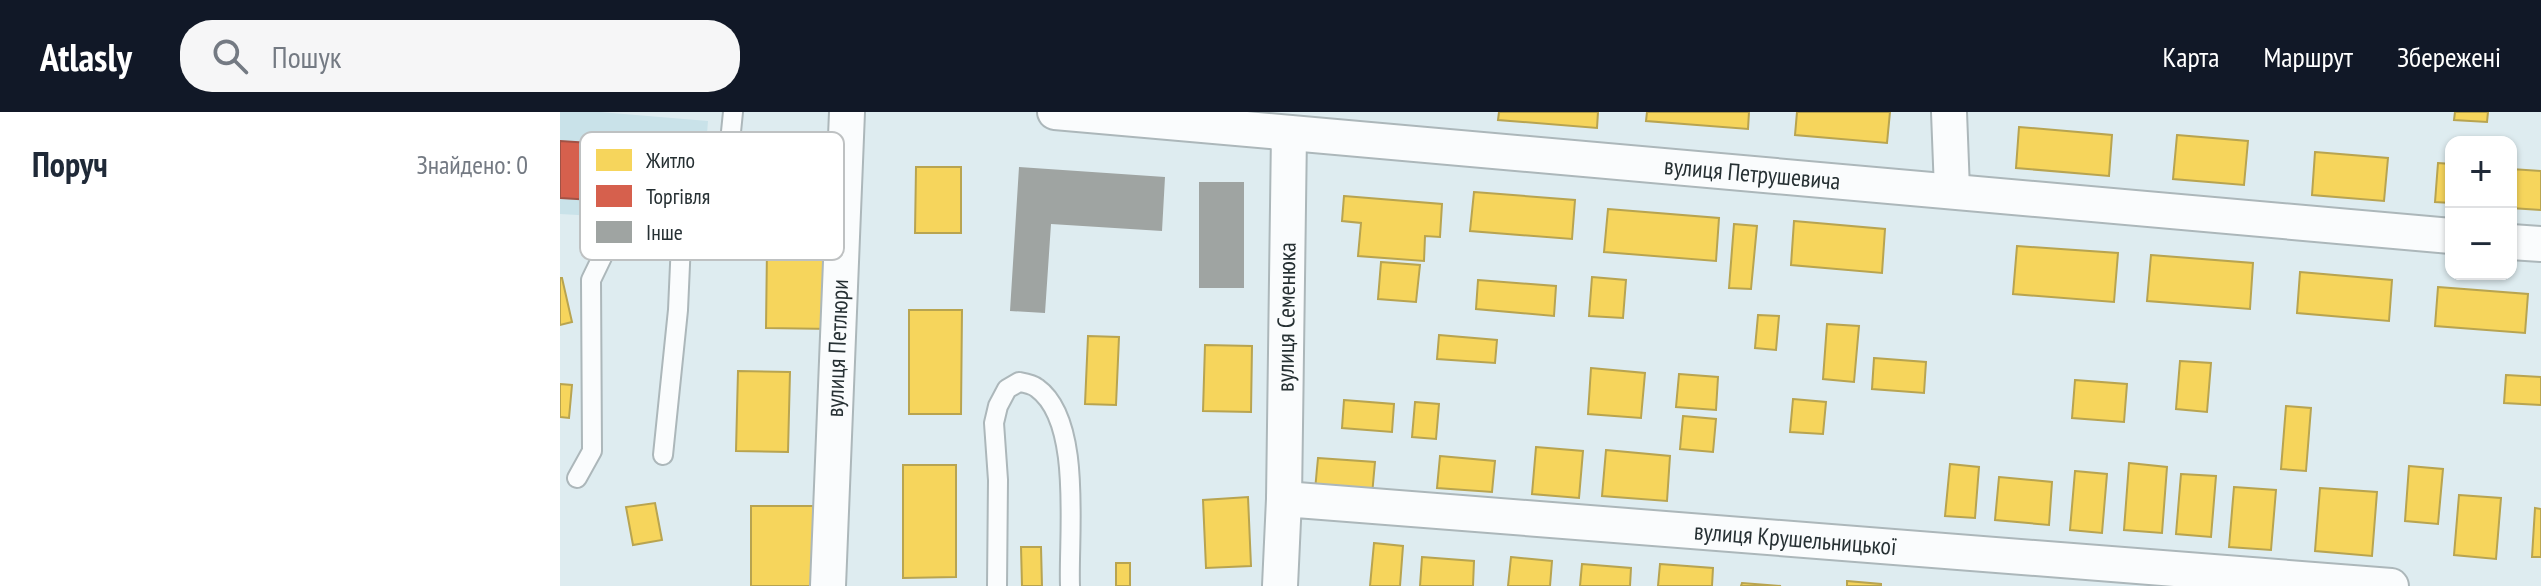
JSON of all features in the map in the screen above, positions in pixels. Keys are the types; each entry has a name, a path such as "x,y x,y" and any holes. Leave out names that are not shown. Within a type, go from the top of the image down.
{"street":[{"name":"вулиця Петлюри","path":"844,187 847,112"},
{"name":"вулиця Петрушевича","path":"1055,112 1290,122 1952,190 2445,235"},
{"path":"1949,112 1952,190"},
{"name":"вулиця Семенюка","path":"1284,499 1290,122"},
{"path":"2517,242 2541,244"},
{"name":"вулиця Петлюри","path":"828,586 841,260"},
{"path":"1280,586 1284,499"},
{"name":"вулиця Крушельницької","path":"1284,499 2391,586"}],"lane":[{"path":"731,132 733,112"},
{"path":"577,478 592,451 591,280 601,260"},
{"path":"663,455 680,260"},
{"path":"997,586 998,480 994,423 1007,389 1019,382 1036,386 1060,420 1066,446 1072,514 1070,586"}],"shaded area":[{"path":"560,112 600,112 708,121 707,132 580,132 580,215 560,214"}],"building: Житло":[{"path":"1499,112 1598,112 1597,128 1498,120"},
{"path":"1647,112 1749,112 1748,129 1646,121"},
{"path":"1797,112 1890,112 1887,143 1795,135"},
{"path":"2455,112 2488,112 2487,122 2454,120"},
{"path":"2019,127 2112,135 2109,176 2016,168"},
{"path":"2177,135 2248,141 2244,185 2173,179"},
{"path":"2315,152 2388,158 2384,201 2312,195"},
{"path":"2438,163 2445,164 2445,203 2435,202"},
{"path":"916,167 961,167 961,233 915,233"},
{"path":"2517,169 2541,171 2541,210 2517,208"},
{"path":"1474,192 1575,200 1572,239 1470,231"},
{"path":"1344,196 1442,204 1440,237 1425,236 1424,261 1358,256 1361,223 1342,221"},
{"path":"1608,209 1719,218 1716,261 1604,252"},
{"path":"1794,221 1885,229 1882,273 1791,265"},
{"path":"1734,224 1757,226 1751,289 1729,288"},
{"path":"2017,246 2118,253 2114,302 2013,294"},
{"path":"2151,255 2253,263 2250,309 2147,301"},
{"path":"767,260 833,260 832,329 766,328"},
{"path":"1381,262 1420,265 1416,302 1378,299"},
{"path":"2300,272 2392,280 2389,321 2297,313"},
{"path":"1592,277 1626,280 1623,318 1589,316"},
{"path":"560,278 572,322 560,325"},
{"path":"1478,280 1556,286 1554,316 1476,309"},
{"path":"2438,287 2528,294 2525,333 2435,326"},
{"path":"909,310 962,310 961,414 909,414"},
{"path":"1758,315 1779,316 1776,350 1755,348"},
{"path":"1827,324 1859,326 1854,382 1823,379"},
{"path":"1439,335 1497,340 1495,363 1437,359"},
{"path":"1088,336 1119,337 1116,405 1085,404"},
{"path":"1205,345 1252,346 1251,412 1203,411"},
{"path":"1874,358 1926,362 1924,393 1872,389"},
{"path":"2180,361 2211,363 2207,412 2176,409"},
{"path":"1591,368 1645,373 1641,418 1588,414"},
{"path":"738,371 790,372 788,452 736,451"},
{"path":"1679,374 1718,377 1716,410 1676,407"},
{"path":"2506,375 2541,377 2541,405 2504,403"},
{"path":"2075,380 2127,384 2124,422 2072,418"},
{"path":"560,384 572,385 569,418 560,417"},
{"path":"1793,399 1826,402 1823,434 1790,432"},
{"path":"1344,400 1394,404 1392,432 1342,428"},
{"path":"1415,402 1439,404 1436,439 1412,437"},
{"path":"2286,406 2311,408 2306,471 2281,469"},
{"path":"1683,416 1716,419 1713,452 1680,449"},
{"path":"1536,447 1583,451 1579,498 1532,494"},
{"path":"1606,450 1670,456 1667,501 1602,496"},
{"path":"1440,456 1495,461 1492,492 1437,488"},
{"path":"1318,458 1375,462 1372,495 1315,490"},
{"path":"2129,463 2167,467 2162,533 2124,530"},
{"path":"1950,464 1979,467 1975,518 1945,516"},
{"path":"903,465 956,465 956,577 903,578"},
{"path":"2409,466 2443,469 2438,524 2405,521"},
{"path":"2075,471 2107,474 2102,533 2070,530"},
{"path":"2181,474 2216,476 2211,537 2176,534"},
{"path":"1999,477 2052,482 2049,525 1995,520"},
{"path":"2234,487 2276,490 2271,550 2229,547"},
{"path":"2320,488 2377,492 2372,556 2315,551"},
{"path":"2459,495 2501,498 2496,559 2454,555"},
{"path":"1248,497 1251,566 1206,568 1203,500"},
{"path":"655,503 662,540 633,545 626,507"},
{"path":"751,506 813,506 813,586 751,586"},
{"path":"2535,508 2541,509 2541,557 2532,557"},
{"path":"1374,543 1403,546 1400,586 1370,586"},
{"path":"1021,547 1041,547 1042,586 1022,586"},
{"path":"1422,557 1474,561 1473,586 1420,586"},
{"path":"1511,557 1552,561 1550,586 1508,586"},
{"path":"1116,563 1130,563 1130,586 1116,586"},
{"path":"1582,564 1631,568 1630,586 1580,586"},
{"path":"1660,564 1713,568 1712,586 1658,586"},
{"path":"1847,581 1881,584 1881,586 1847,586"},
{"path":"1742,583 1781,586 1741,586"}],"building: Торгівля":[{"path":"560,141 580,142 580,199 560,198"}],"building: Інше":[{"path":"1019,167 1165,177 1162,231 1051,224 1045,313 1010,311"},
{"path":"1199,182 1244,182 1244,288 1199,288"}]}
